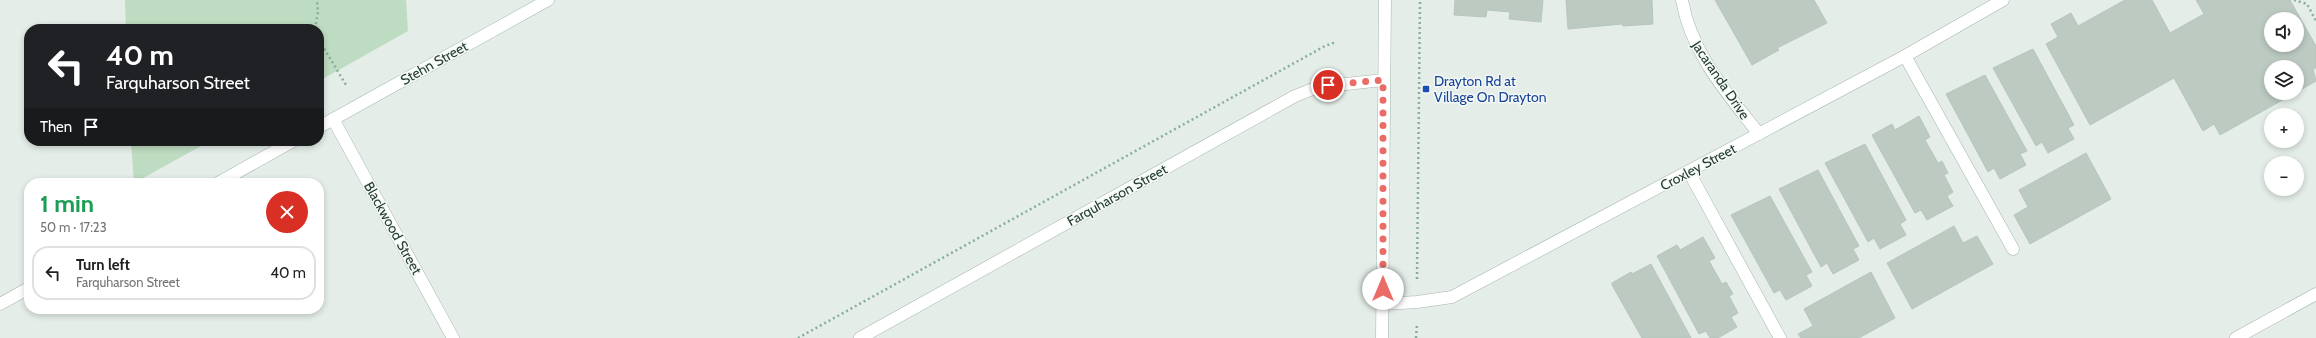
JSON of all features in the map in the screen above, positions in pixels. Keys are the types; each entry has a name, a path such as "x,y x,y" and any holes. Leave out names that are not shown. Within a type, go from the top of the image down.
{"street":[{"name":"Stehn Street","path":"324,124 548,0"},
{"path":"1382,338 1383,80 1385,0"},
{"name":"Jacaranda Drive","path":"1682,0 1694,42 1728,95 1759,134"},
{"name":"Croxley Street","path":"1382,304 1417,302 1452,297 1905,56 2003,0"},
{"path":"1905,56 2014,250"},
{"name":"Farquharson Street","path":"860,338 1295,96 1318,87 1332,84 1383,80"},
{"name":"Blackwood Street","path":"334,119 453,338"},
{"path":"227,178 284,146"},
{"path":"1688,172 1780,338"},
{"path":"0,304 24,291"},
{"path":"2236,338 2316,294"}],"path":[{"path":"316,24 318,12 317,0"},
{"path":"1416,338 1420,0"},
{"path":"2294,0 2307,4 2316,21"},
{"path":"798,338 1325,46 1336,42"},
{"path":"324,48 358,105"}],"green space":[{"path":"125,0 406,0 408,31 324,78 324,24 126,24"},
{"path":"131,146 201,146 143,178 134,178"}],"building":[{"path":"1455,0 1543,0 1541,22 1509,19 1510,12 1487,10 1486,17 1454,15"},
{"path":"1566,0 1652,0 1653,24 1623,26 1622,24 1568,29"},
{"path":"1715,0 1814,0 1827,23 1777,48 1779,50 1752,65"},
{"path":"2125,0 2152,0 2170,33 2204,14 2196,0 2290,0 2297,12 2264,12 2264,52 2304,52 2304,25 2316,46 2316,68 2313,69 2316,81 2304,88 2304,60 2264,60 2264,100 2282,100 2268,108 2264,108 2264,110 2220,135 2214,124 2203,131 2174,78 2090,125 2046,44 2058,37 2051,24 2071,13 2078,26"},
{"path":"2033,49 2074,125 2068,128 2074,139 2048,153 2042,142 2036,146 1993,68"},
{"path":"1985,75 2027,151 2020,154 2026,165 2000,179 1994,168 1988,172 1946,94"},
{"path":"1919,116 1930,137 1925,140 1938,163 1942,161 1948,173 1944,175 1953,192 1947,196 1953,206 1927,220 1921,210 1915,213 1872,135 1892,124 1895,130"},
{"path":"1865,144 1906,220 1900,224 1906,235 1880,249 1874,238 1868,242 1825,163"},
{"path":"2086,153 2111,199 2030,244 2014,215 2028,207 2019,190"},
{"path":"1818,170 1859,246 1853,249 1859,260 1833,274 1827,263 1821,267 1779,189"},
{"path":"1770,196 1812,272 1806,275 1812,286 1786,300 1780,290 1774,293 1731,215"},
{"path":"1954,226 1963,243 1977,236 1993,264 1912,309 1887,263"},
{"path":"1703,237 1715,258 1709,261 1722,284 1726,282 1733,294 1729,296 1738,313 1731,317 1737,327 1718,338 1710,338 1706,331 1699,334 1657,256 1677,245 1680,250"},
{"path":"1651,264 1691,338 1642,338 1612,285 1612,283 1631,272 1632,274"},
{"path":"1871,272 1895,318 1859,338 1801,338 1798,334 1813,326 1804,309"}],"place":[{"name":"Drayton Rd at Village On Drayton","path":"1426,89"}],"route":[{"path":"1328,85 1383,80 1383,289"}]}
